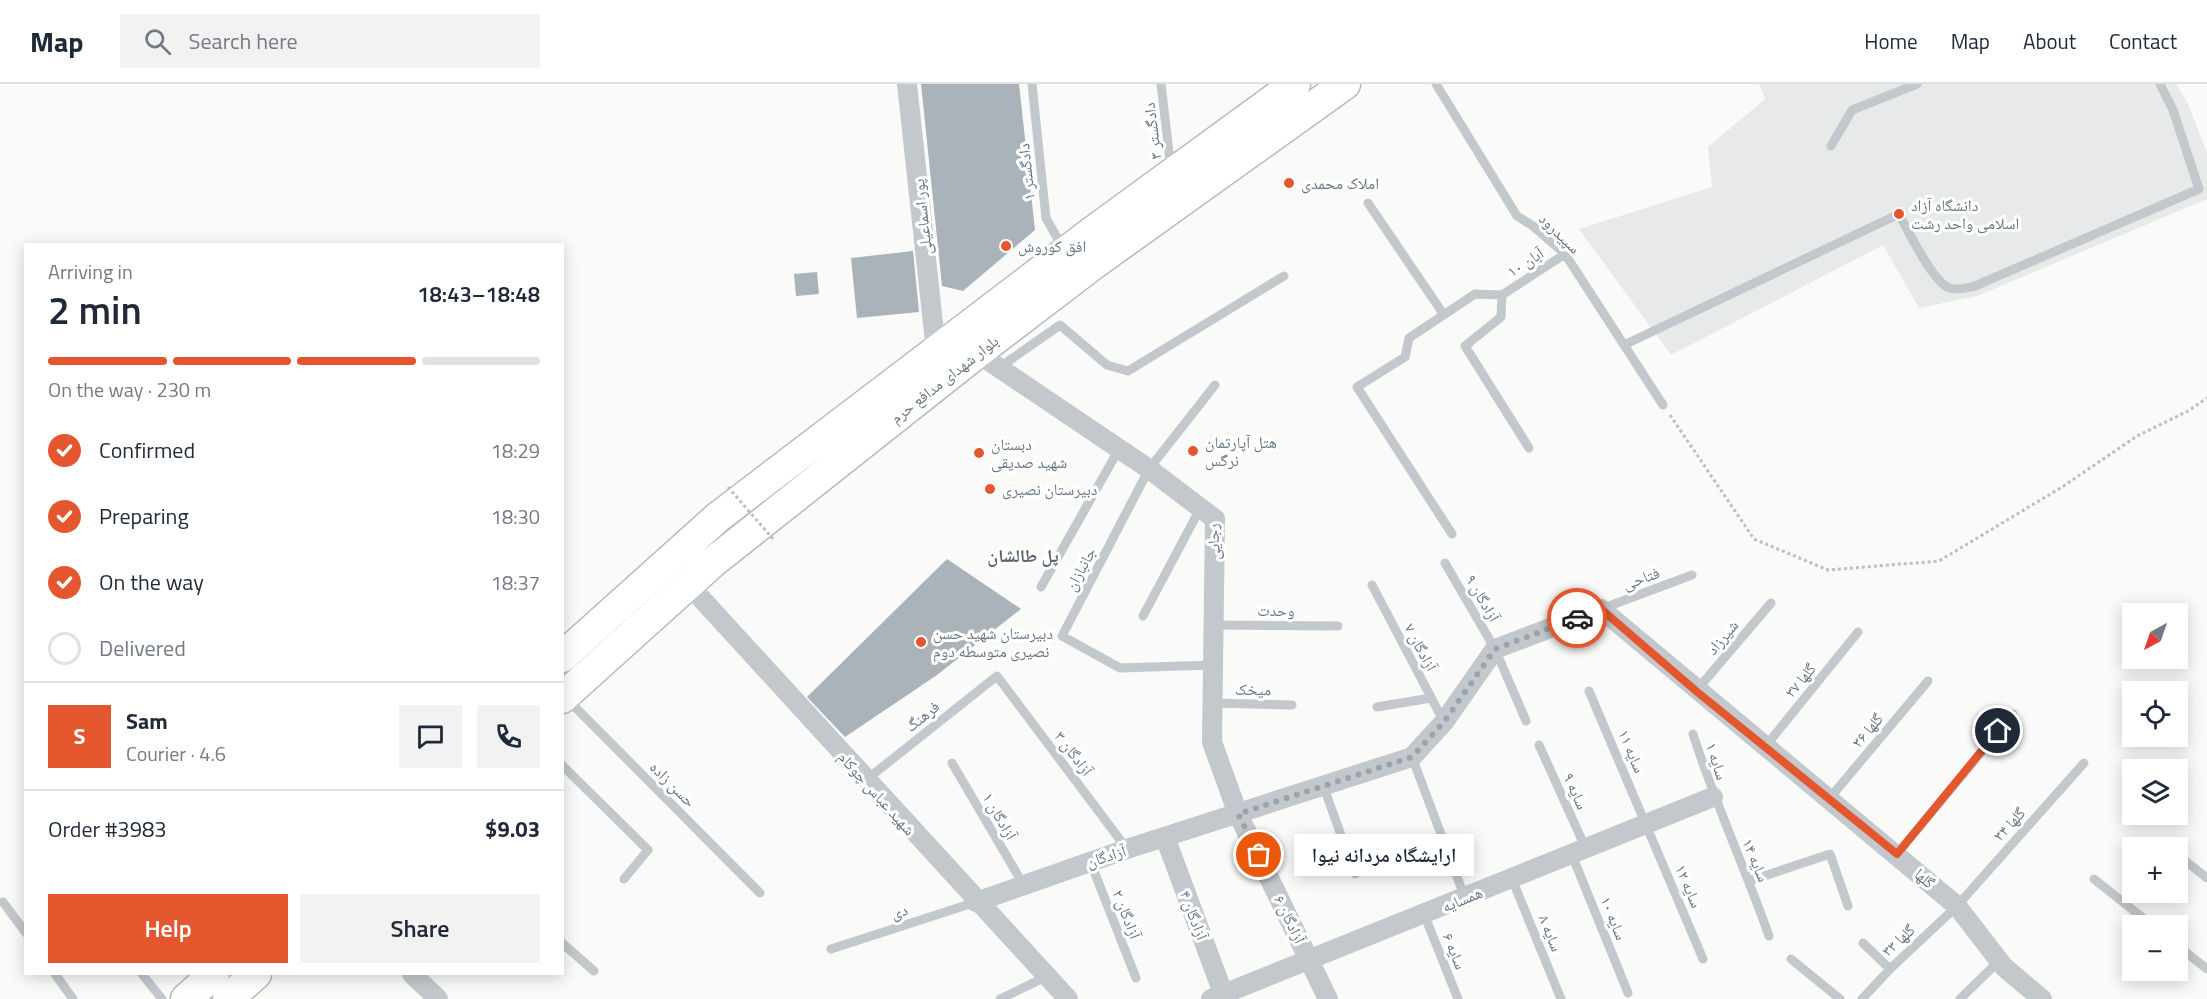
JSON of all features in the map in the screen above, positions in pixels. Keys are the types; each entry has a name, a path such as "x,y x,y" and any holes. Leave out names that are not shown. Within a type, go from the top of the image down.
{"main road":[{"name":"بلوار شهدای مدافع حرم","path":"564,697 688,584 989,360 1095,263 1345,84"},
{"name":"بلوار شهدای مدافع حرم","path":"564,655 718,517 1285,88"},
{"path":"186,999 213,975"},
{"path":"228,999 255,975"}],"street":[{"name":"پور اسماعیلی","path":"907,84 936,351"},
{"name":"رجایی","path":"989,360 1149,470 1215,519 1212,742 1238,814"},
{"name":"شهید عباس چوکام","path":"688,584 976,902 1068,999"},
{"path":"1238,814 1412,757 1444,722 1495,649 1601,609"},
{"name":"گلها","path":"1601,609 1696,691 1897,854 1957,906 1999,961 2042,999"},
{"name":"همسایه","path":"1217,996 1713,797"},
{"name":"آزادگان","path":"976,902 1090,861 1238,814"},
{"name":"آزادگان ۶","path":"1238,814 1328,999"},
{"name":"آزادگان ۴","path":"1165,837 1217,996"},
{"path":"413,975 438,999"}],"lane":[{"name":"دادگستر ۱","path":"1032,84 1046,218 1065,253"},
{"name":"دادگستر ۳","path":"1161,84 1172,174"},
{"name":"سپیدرود","path":"1436,84 1516,216 1533,226 1565,254 1663,405"},
{"path":"1831,146 1852,110 1917,84"},
{"path":"1624,345 1899,214 1924,260 1946,286 1957,289 1975,286 2199,189 2173,110 2160,84"},
{"path":"1368,203 1444,315"},
{"name":"آبان ۱۰","path":"1503,295 1565,254"},
{"path":"989,360 1059,325 1107,365 1128,371 1284,276"},
{"path":"1452,534 1357,387 1405,357 1409,338 1476,294 1503,295 1501,317 1465,346 1529,448"},
{"name":"جانبازان","path":"1213,665 1120,668 1062,636 1149,470 1215,385"},
{"path":"1041,587 1119,449"},
{"path":"1143,616 1201,507"},
{"name":"آزادگان ۹","path":"1445,563 1495,649 1526,721"},
{"name":"فتاحی","path":"1601,609 1692,575"},
{"name":"آزادگان ۷","path":"1372,585 1444,722"},
{"name":"شیرزاد","path":"1696,691 1771,603"},
{"name":"وحدت","path":"1214,625 1338,626"},
{"name":"گلها ۳۷","path":"1764,747 1858,632"},
{"name":"فرهنگ","path":"866,780 997,676"},
{"name":"آزادگان ۳","path":"997,676 1127,849"},
{"name":"گلها ۳۶","path":"1829,799 1928,681"},
{"name":"سایه ۱۱","path":"1589,691 1647,824"},
{"name":"حسن زاده","path":"564,697 760,893"},
{"path":"1377,707 1431,698"},
{"name":"میخک","path":"1212,703 1292,705"},
{"path":"1897,854 2013,714"},
{"name":"سایه ۱","path":"1692,734 1713,797"},
{"name":"سایه ۹","path":"1539,745 1579,852"},
{"path":"1412,757 1465,898"},
{"name":"آزادگان ۱","path":"952,763 1023,884"},
{"name":"گلها ۳۴","path":"1957,906 2084,763"},
{"path":"564,767 648,850 624,879"},
{"path":"1323,785 1354,874"},
{"name":"سایه ۱۴","path":"1713,797 1749,881 1769,936"},
{"name":"سایه ۱۲","path":"1647,824 1703,959"},
{"name":"سایه ۱۰","path":"1579,852 1628,993"},
{"path":"1749,881 1830,854 1848,906"},
{"name":"آزادگان ۲","path":"1090,861 1136,978"},
{"path":"2188,863 2207,878"},
{"name":"سایه ۸","path":"1512,879 1561,999"},
{"path":"2094,879 2139,915"},
{"path":"3,902 24,930"},
{"name":"دی","path":"831,949 976,902"},
{"name":"گلها ۳۳","path":"1862,999 1890,969 1957,906"},
{"name":"سایه ۶","path":"1424,914 1458,999"},
{"path":"1863,943 1890,969"},
{"path":"564,945 594,971"},
{"path":"2188,954 2207,969"},
{"path":"1791,959 1840,999"},
{"path":"1960,999 1999,961"},
{"path":"56,975 73,999"},
{"path":"143,975 162,999"},
{"path":"1000,999 1048,976"}],"path":[{"path":"1663,405 1754,539 1828,570 1939,561 2062,488 2137,436 2188,411 2207,398"},
{"path":"728,487 772,539"}],"shaded area":[{"name":"دانشگاه آزاد اسلامی واحد رشت","path":"1759,84 2176,84 2188,104 2207,153 2207,199 1977,296 1919,308 1883,245 1671,355 1579,229 1712,187 1708,147 1765,99"}],"building":[{"path":"921,84 1019,84 1035,230 963,291 942,286"},
{"path":"913,251 919,312 857,318 851,258"},
{"path":"817,272 819,294 796,296 794,274"},
{"name":"دبیرستان شهید حسن نصیری متوسطه دوم","path":"947,559 1021,609 937,675 845,737 807,697"}],"way so far":[{"path":"1259,855 1238,814 1412,757 1444,722 1495,649 1577,618"}],"place":[{"name":"املاک محمدی","path":"1289,183"},
{"name":"دانشگاه آزاد اسلامی واحد رشت","path":"1899,214"},
{"name":"افق کوروش","path":"1006,246"},
{"name":"هتل آپارتمان نرگس","path":"1193,451"},
{"name":"دبستان شهید صدیقی","path":"979,453"},
{"name":"دبیرستان نصیری","path":"990,489"},
{"name":"دبیرستان شهید حسن نصیری متوسطه دوم","path":"921,642"},
{"name":"ارایشگاه مردانه نیوا","path":"1259,855"}],"district":[{"name":"پل طالشان","path":"1023,555"}],"route":[{"path":"1577,618 1601,609 1696,691 1897,854 1998,731"}]}
